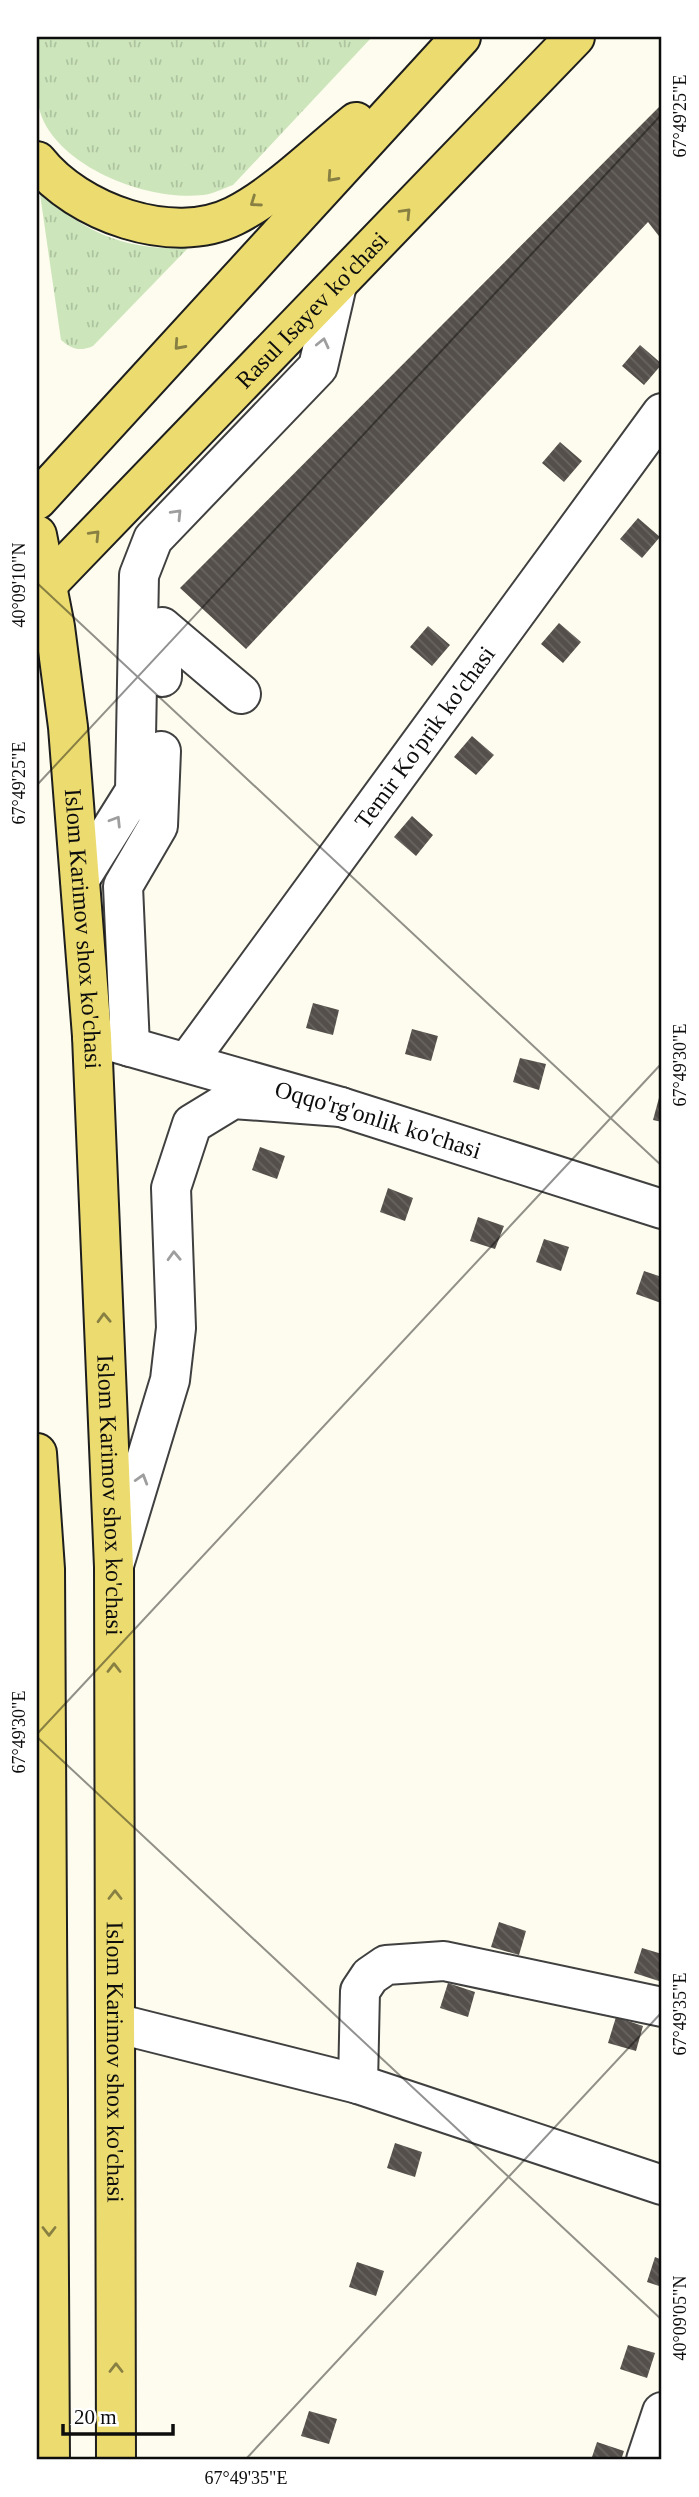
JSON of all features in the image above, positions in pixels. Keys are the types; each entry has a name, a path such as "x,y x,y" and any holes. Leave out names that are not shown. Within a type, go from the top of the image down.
{"main road":[{"name":"Rasul Isayev ko'chasi","path":"42,590 575,37"},
{"path":"37,161 70,194 104,212 138,222 176,227 211,226 235,216 264,197 453,45"},
{"path":"37,500 453,45"},
{"name":"Islom Karimov shox ko'chasi","path":"37,535 42,590 68,727 92,1036 114,1567 116,2460"},
{"path":"37,1453 45,1569 50,2460"}],"street":[{"path":"80,879 135,791 139,575 153,539 318,367 337,285"},
{"name":"Temir Ko'prik ko'chasi","path":"188,1061 662,413"},
{"path":"130,1047 123,886 158,826 163,721 162,627 241,694"},
{"name":"Oqqo'rg'onlik ko'chasi","path":"92,1036 188,1061 341,1107 662,1209"},
{"path":"114,1567 170,1380 176,1328 172,1188 192,1124 233,1099 341,1107"},
{"path":"358,2084 360,1991 370,1976 386,1965 444,1961 662,2007"},
{"path":"115,2023 358,2084 662,2185"},
{"path":"646,2460 662,2412"}],"green space":[{"path":"37,37 372,37 233,185 207,194 182,196 159,193 113,179 72,155 56,139 44,122 38,102"},
{"path":"40,194 75,220 108,237 144,246 188,248 93,346 88,348 76,349 61,340"}],"building":[{"path":"662,104 662,240 648,222 246,649 180,588"},
{"path":"640,345 662,364 644,385 622,366"},
{"path":"560,442 582,461 564,482 542,463"},
{"path":"638,518 660,537 642,558 620,539"},
{"path":"559,623 581,642 563,663 541,644"},
{"path":"428,626 450,645 432,666 410,647"},
{"path":"472,736 494,755 476,775 454,757"},
{"path":"412,816 433,835 416,856 394,837"},
{"path":"313,1003 339,1010 333,1035 306,1028"},
{"path":"412,1029 438,1036 431,1061 405,1054"},
{"path":"520,1058 546,1064 539,1090 513,1082"},
{"path":"660,1094 662,1095 662,1122 653,1120"},
{"path":"260,1147 285,1156 277,1179 252,1170"},
{"path":"388,1188 413,1198 405,1221 380,1212"},
{"path":"478,1217 504,1226 495,1249 470,1241"},
{"path":"544,1239 569,1247 561,1271 536,1262"},
{"path":"644,1271 662,1277 661,1303 636,1294"},
{"path":"499,1922 526,1931 519,1955 491,1947"},
{"path":"642,1948 662,1954 662,1982 634,1973"},
{"path":"448,1983 475,1992 468,2017 440,2008"},
{"path":"616,2017 643,2026 636,2051 608,2043"},
{"path":"395,2143 422,2152 415,2177 387,2168"},
{"path":"655,2257 662,2260 662,2287 647,2282"},
{"path":"357,2262 384,2271 376,2296 349,2287"},
{"path":"628,2345 655,2353 647,2378 620,2369"},
{"path":"309,2411 337,2419 329,2444 301,2436"},
{"path":"597,2442 624,2451 621,2460 591,2460"}]}
